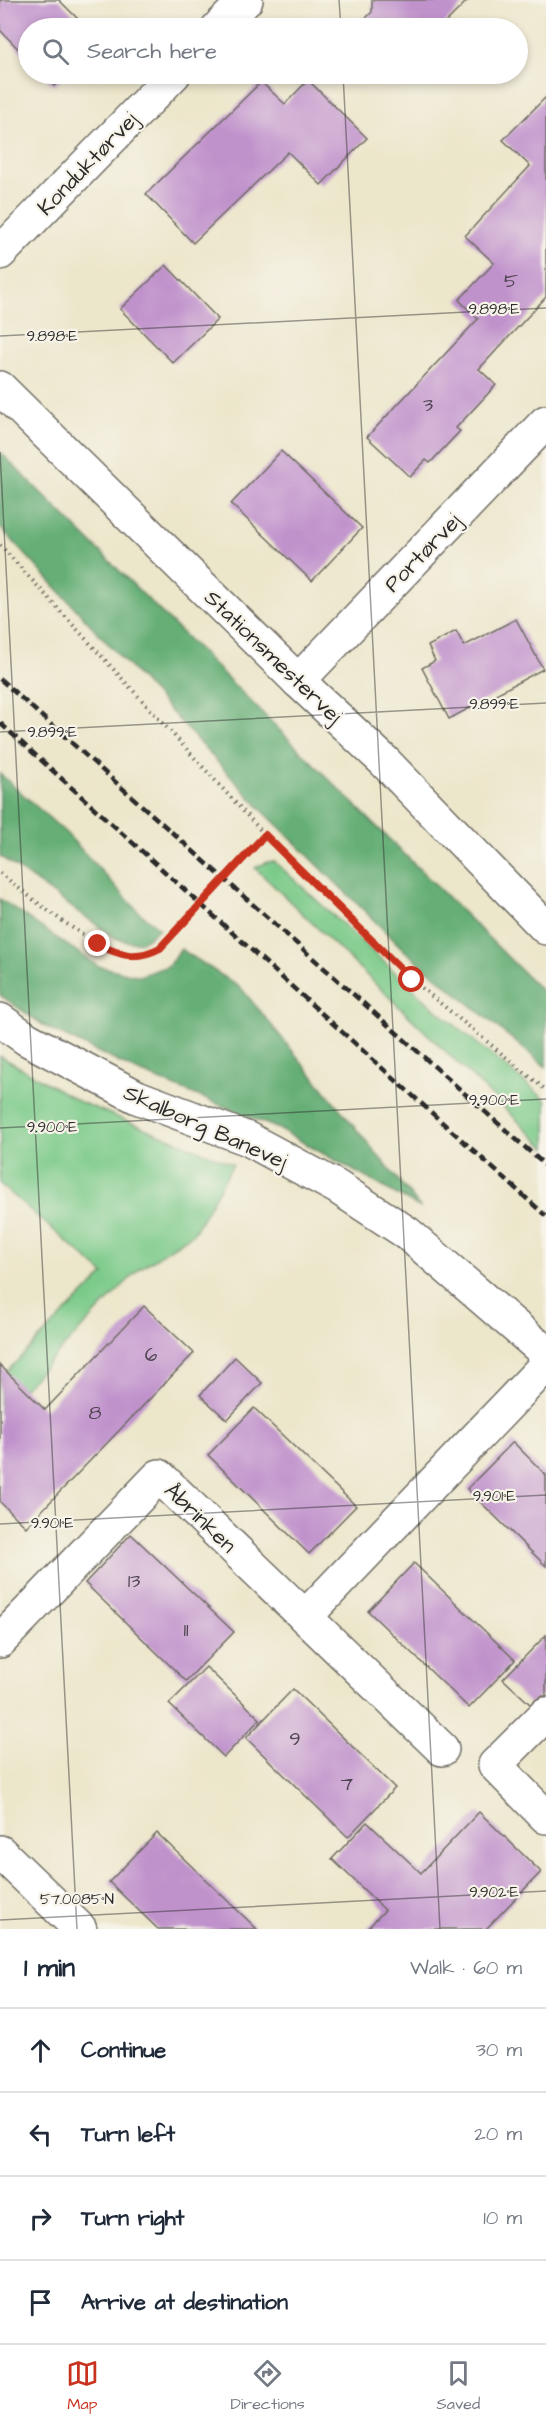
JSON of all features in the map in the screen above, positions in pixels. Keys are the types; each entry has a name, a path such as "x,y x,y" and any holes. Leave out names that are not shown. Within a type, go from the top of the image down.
{"street":[{"path":"228,18 246,0"},
{"name":"Konduktørvej","path":"0,253 164,84"},
{"name":"Stationsmestervej","path":"0,388 298,681 384,761 546,928"},
{"name":"Portørvej","path":"298,681 546,422"},
{"name":"Skalborg Banevej","path":"0,1020 27,1039 137,1097 248,1139 338,1187 407,1233 546,1353"},
{"path":"305,1617 546,1365"},
{"name":"Åbrinken","path":"0,1641 159,1476 442,1749"},
{"path":"546,1714 495,1765 546,1817"},
{"path":"0,1852 80,1929"}],"path":[{"path":"0,545 265,835 412,980 546,1090"},
{"path":"0,873 98,944 118,954 133,956 148,954 160,948 170,938 265,835"}],"green space":[{"path":"0,452 546,995 546,1067 405,951 261,809 0,527"},
{"path":"0,774 66,833 139,912 159,928 153,934 139,942 115,938 0,856"},
{"path":"267,862 275,862 433,1007 546,1100 546,1148 255,868"},
{"path":"0,899 98,966 139,976 168,966 181,949 241,988 421,1208 279,1129 137,1071 46,1027 0,995"},
{"path":"0,1056 78,1101 233,1164 194,1233 139,1269 0,1413 0,1378 104,1274 0,1184"}],"building":[{"path":"0,0 59,0 77,18 18,18 18,49 0,30"},
{"path":"372,0 468,0 450,18 366,18 372,12"},
{"path":"259,84 263,84 285,104 304,84 312,84 367,138 321,185 288,152 193,243 146,194"},
{"path":"546,97 546,297 479,369 496,385 456,428 460,431 430,463 426,460 410,477 367,437 478,319 459,300 494,263 465,236 530,166 503,140"},
{"path":"166,265 218,319 173,363 120,309"},
{"path":"281,451 362,528 312,581 231,504"},
{"path":"516,619 543,669 449,719 422,668 435,661 428,646 456,631 464,646"},
{"path":"144,1306 194,1353 26,1527 0,1502 0,1365 45,1410"},
{"path":"235,1357 262,1383 227,1420 200,1395"},
{"path":"254,1408 356,1506 309,1554 208,1455"},
{"path":"513,1442 546,1475 546,1566 467,1489"},
{"path":"131,1534 234,1632 186,1681 85,1583"},
{"path":"414,1563 515,1660 469,1708 368,1611"},
{"path":"546,1635 546,1696 541,1696 530,1704 503,1679"},
{"path":"206,1667 260,1719 224,1757 169,1704"},
{"path":"293,1689 395,1788 348,1837 246,1738"},
{"path":"479,1812 541,1872 486,1929 367,1929 385,1910 332,1859 367,1822 421,1873"},
{"path":"157,1833 257,1929 158,1929 109,1882"}],"railway":[{"path":"0,679 546,1166"},
{"path":"0,723 546,1216"}],"route":[{"path":"98,944 118,954 133,956 148,954 160,948 265,835 412,980"}]}
